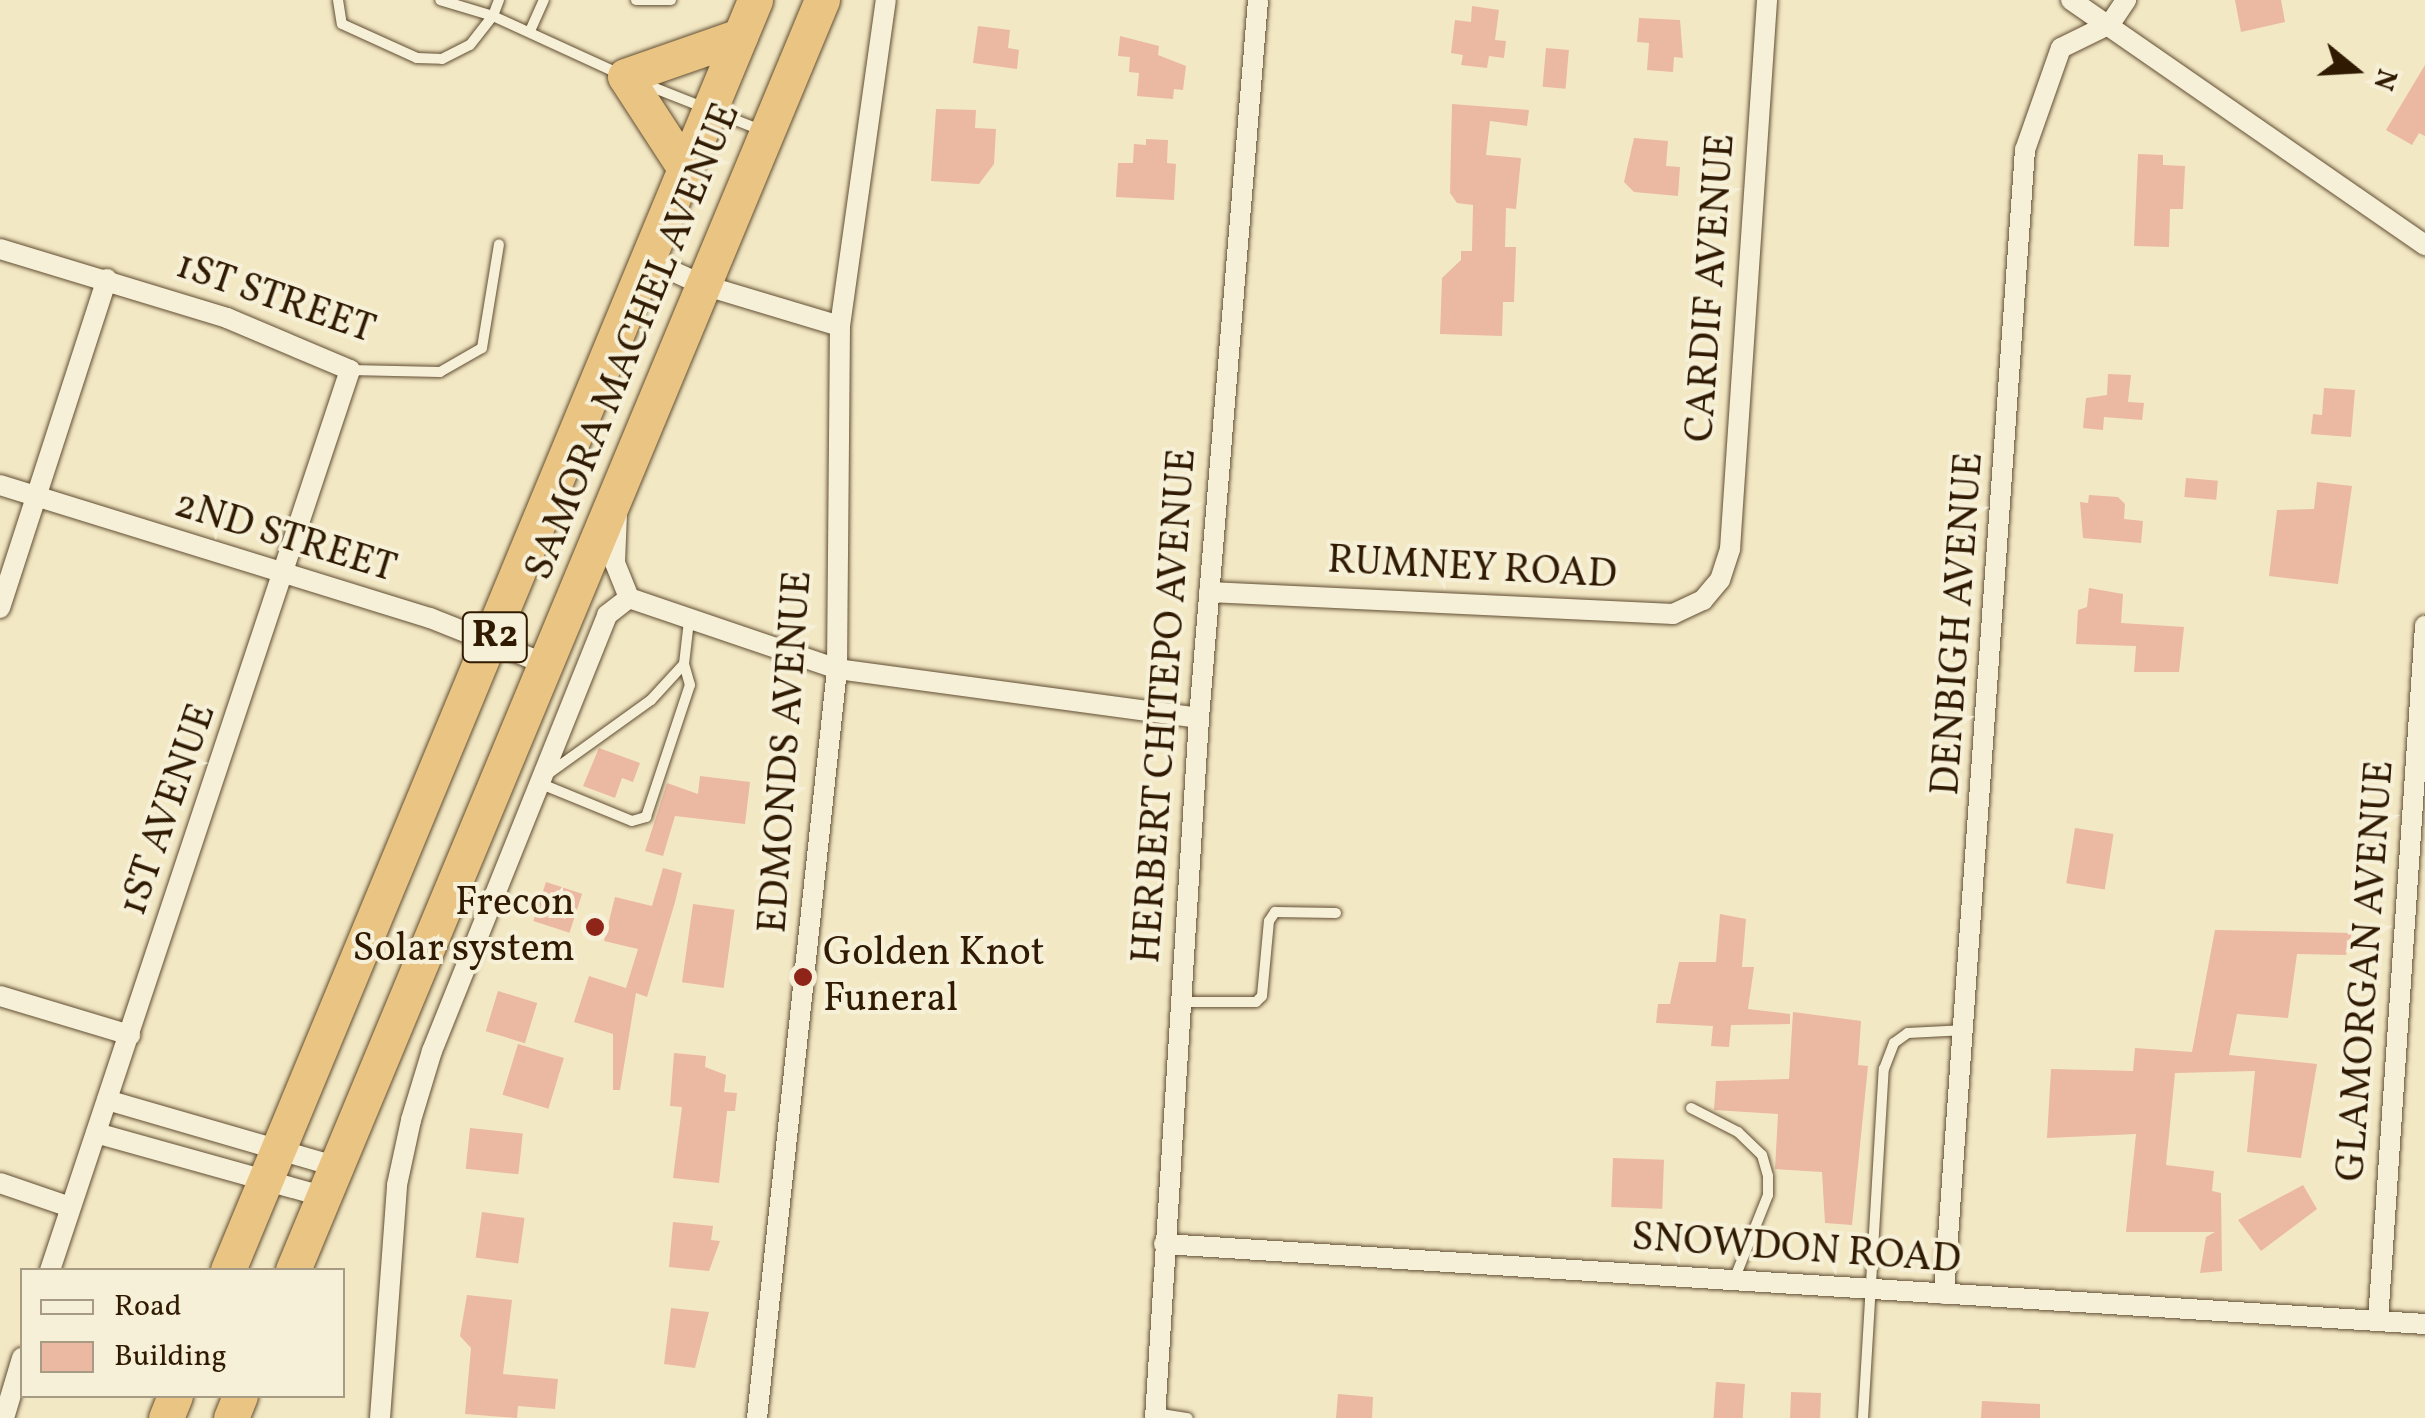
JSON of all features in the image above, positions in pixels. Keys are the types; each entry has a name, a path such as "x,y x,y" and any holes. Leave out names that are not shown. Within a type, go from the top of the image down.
{"highway":[{"name":"SAMORA MACHEL AVENUE","path":"229,1268 493,644 644,258 754,0"},
{"name":"SAMORA MACHEL AVENUE","path":"294,1268 822,0"},
{"path":"684,167 624,76 740,36"}],"street":[{"name":"EDMONDS AVENUE","path":"757,1418 837,669 840,326 886,0"},
{"name":"HERBERT CHITEPO AVENUE","path":"1155,1416 1209,592 1258,0"},
{"name":"CARDIF AVENUE","path":"1720,580 1730,549 1767,0"},
{"path":"2071,0 2425,245"},
{"path":"2110,24 2126,0"},
{"name":"DENBIGH AVENUE","path":"1944,1294 1967,1030 2025,150 2061,48 2110,24"},
{"name":"1ST STREET","path":"0,249 107,278 350,370"},
{"path":"644,258 703,285 840,326"},
{"path":"0,608 40,498 107,278"},
{"name":"1ST AVENUE","path":"51,1268 350,370"},
{"name":"2ND STREET","path":"0,486 548,665"},
{"path":"618,492 616,563 629,598 837,669 1200,718"},
{"name":"RUMNEY ROAD","path":"1209,592 1672,614 1703,600 1720,580"},
{"path":"380,1418 398,1185 411,1120 538,782 607,616 629,598"},
{"name":"GLAMORGAN AVENUE","path":"2378,1321 2425,626"},
{"path":"0,996 130,1035"},
{"path":"108,1100 271,1168 331,1182"},
{"path":"96,1134 331,1182"},
{"path":"0,1184 70,1207"},
{"name":"SNOWDON ROAD","path":"1164,1244 2425,1324"},
{"path":"4,1418 20,1365"}],"lane":[{"path":"338,0 342,24 417,58 442,59 470,45 493,16 499,0"},
{"path":"440,0 493,16 624,76 766,132"},
{"path":"530,31 544,0"},
{"path":"636,0 671,0"},
{"name":"1ST STREET","path":"350,370 440,372 482,348 500,244"},
{"path":"538,782 632,821 646,817 690,685 684,664 690,620"},
{"path":"538,782 651,700 684,664"},
{"path":"1180,1002 1256,1002 1262,996 1269,921 1276,912 1336,914"},
{"path":"1864,1418 1884,1069 1894,1043 1908,1034 1967,1030"},
{"path":"1690,1108 1738,1132 1762,1155 1768,1176 1768,1195 1733,1281"},
{"path":"1155,1416 1188,1418"}],"building":[{"path":"2235,0 2281,0 2285,22 2241,32"},
{"path":"1472,6 1499,10 1495,40 1506,41 1504,58 1489,56 1487,68 1461,65 1463,55 1451,53 1455,20 1471,22"},
{"path":"1639,18 1680,20 1683,58 1674,57 1673,72 1647,70 1649,43 1637,42"},
{"path":"978,26 1010,30 1008,48 1019,50 1017,69 973,63"},
{"path":"1120,36 1159,46 1158,55 1186,66 1183,90 1174,89 1173,99 1137,96 1139,73 1129,72 1130,57 1118,56"},
{"path":"1546,48 1569,50 1566,89 1543,87"},
{"path":"2425,65 2425,136 2419,133 2412,145 2386,130"},
{"path":"1452,104 1529,110 1527,126 1490,121 1486,155 1521,158 1516,209 1506,208 1505,247 1516,247 1514,302 1503,302 1502,336 1440,334 1442,278 1461,260 1461,251 1472,251 1473,205 1457,203 1450,193"},
{"path":"936,109 976,110 975,128 996,129 994,164 979,184 931,181"},
{"path":"1634,138 1668,141 1666,166 1680,167 1678,196 1634,192 1624,182"},
{"path":"1146,139 1168,140 1167,163 1176,164 1174,200 1116,197 1118,163 1133,163 1134,144 1146,145"},
{"path":"2138,154 2163,155 2163,165 2185,166 2183,209 2170,209 2169,247 2134,246"},
{"path":"2108,374 2131,375 2128,402 2144,403 2142,420 2104,417 2103,430 2083,428 2086,398 2107,395"},
{"path":"2324,388 2355,390 2351,437 2311,434 2313,414 2322,415"},
{"path":"2186,478 2218,481 2216,500 2184,497"},
{"path":"2317,482 2352,486 2338,584 2269,576 2277,510 2314,509"},
{"path":"2089,495 2118,497 2125,504 2124,519 2143,521 2141,543 2083,538 2080,502 2088,503"},
{"path":"2089,588 2123,594 2121,623 2184,627 2179,672 2134,672 2136,646 2076,644 2078,610 2087,607"},
{"path":"599,748 640,763 633,782 622,778 615,798 583,786"},
{"path":"700,776 750,782 745,824 675,816 663,856 645,851 667,783 698,794"},
{"path":"2075,828 2114,834 2105,889 2066,883"},
{"path":"663,868 682,873 647,997 636,993 620,1090 613,1090 613,1034 574,1022 589,976 626,988 638,949 604,941 615,897 652,906"},
{"path":"546,882 582,894 569,933 533,921"},
{"path":"693,904 735,910 724,988 682,982"},
{"path":"1720,914 1746,919 1742,967 1754,967 1748,1009 1790,1014 1790,1024 1731,1025 1729,1047 1711,1046 1713,1026 1656,1023 1658,1004 1670,1004 1679,962 1716,962"},
{"path":"2215,930 2352,933 2346,955 2297,954 2288,1018 2237,1014 2229,1055 2317,1064 2301,1158 2247,1152 2255,1071 2175,1073 2166,1165 2214,1171 2212,1191 2221,1193 2222,1271 2200,1273 2206,1237 2215,1232 2126,1232 2136,1134 2047,1138 2051,1069 2133,1071 2135,1048 2192,1052"},
{"path":"498,991 537,1003 525,1043 486,1031"},
{"path":"1793,1012 1861,1021 1858,1065 1868,1066 1852,1225 1825,1223 1822,1172 1775,1169 1778,1114 1714,1110 1716,1081 1789,1079"},
{"path":"518,1044 564,1058 548,1109 503,1095"},
{"path":"674,1053 706,1056 705,1067 726,1075 724,1092 737,1093 735,1111 727,1111 719,1183 673,1178 682,1107 670,1106"},
{"path":"470,1128 523,1134 518,1174 466,1169"},
{"path":"1613,1158 1664,1160 1662,1209 1611,1207"},
{"path":"2303,1185 2317,1209 2261,1251 2238,1220"},
{"path":"482,1212 525,1218 518,1264 476,1258"},
{"path":"673,1222 713,1226 711,1240 720,1241 709,1271 669,1267"},
{"path":"467,1295 512,1300 503,1374 558,1379 555,1409 518,1406 517,1418 465,1414 471,1348 460,1336"},
{"path":"671,1308 709,1312 695,1368 664,1364"},
{"path":"1716,1382 1745,1384 1743,1418 1713,1418"},
{"path":"1791,1392 1821,1393 1820,1418 1790,1418"},
{"path":"1338,1394 1373,1397 1372,1418 1336,1418"},
{"path":"1982,1401 2040,1404 2040,1418 1981,1418"}],"place":[{"name":"Frecon Solar system","path":"595,927"},
{"name":"Golden Knot Funeral","path":"803,977"}]}
